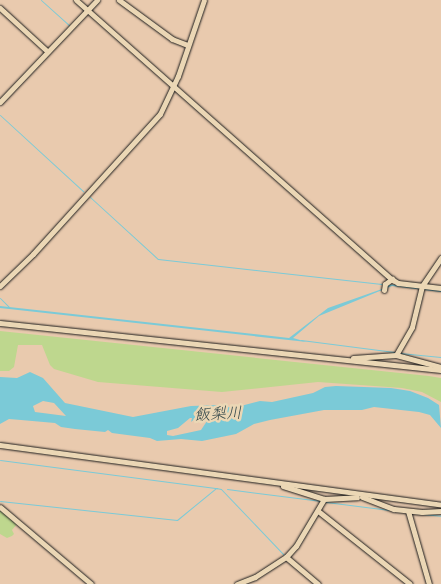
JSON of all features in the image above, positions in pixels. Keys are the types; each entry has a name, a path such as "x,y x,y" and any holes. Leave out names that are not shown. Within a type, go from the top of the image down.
{"street":[{"path":"76,0 392,279 398,283 422,288 441,288"},
{"path":"0,102 87,8 97,0"},
{"path":"119,0 172,39 188,45"},
{"path":"0,286 33,254 156,119 173,86 204,0"},
{"path":"0,8 47,51"},
{"path":"396,354 412,326 422,288 441,258"},
{"path":"384,287 392,279"},
{"path":"0,323 350,361 441,368"},
{"path":"350,361 352,358 396,354 441,368"},
{"path":"0,445 441,505"},
{"path":"280,484 284,487 324,499 357,497 360,495 394,509 441,511"},
{"path":"237,584 255,577 286,557 296,546 324,499"},
{"path":"0,507 91,584"},
{"path":"318,510 410,584"},
{"path":"408,511 429,584"},
{"path":"286,557 318,584"}],"green space":[{"path":"0,331 429,376 441,378 441,402 422,392 402,388 318,382 222,392 98,382 54,369 50,365 42,345 18,345 14,367 9,371 0,371"},
{"path":"0,509 17,524 12,530 14,534 7,538 0,534"}],"water":[{"path":"386,284 441,289 441,292 392,286 319,316 293,338 307,342 0,308 0,306 289,338 328,308 382,289"},
{"name":"飯梨川","path":"30,372 43,378 65,403 133,417 191,406 220,405 233,408 260,401 272,402 313,393 325,387 391,388 410,391 428,398 439,405 441,428 430,415 374,407 362,410 324,410 270,420 254,424 236,434 202,441 181,439 157,441 150,438 112,433 108,430 105,432 75,429 61,427 55,423 21,420 9,419 0,424 0,377 17,378","holes":["43,401 54,403 66,416 35,412 33,406","192,418 191,422 196,418 209,418 201,430 173,436 167,435 167,431 178,428"]}],"waterway":[{"path":"41,0 69,25"},
{"path":"0,115 83,191"},
{"path":"90,197 158,259 382,284"},
{"path":"0,298 10,308"},
{"path":"301,340 394,352"},
{"path":"400,353 441,357"},
{"path":"0,460 217,488"},
{"path":"0,501 177,520 216,488 221,489 284,555"},
{"path":"227,489 321,501"},
{"path":"326,502 389,510"},
{"path":"423,514 441,516"}]}
